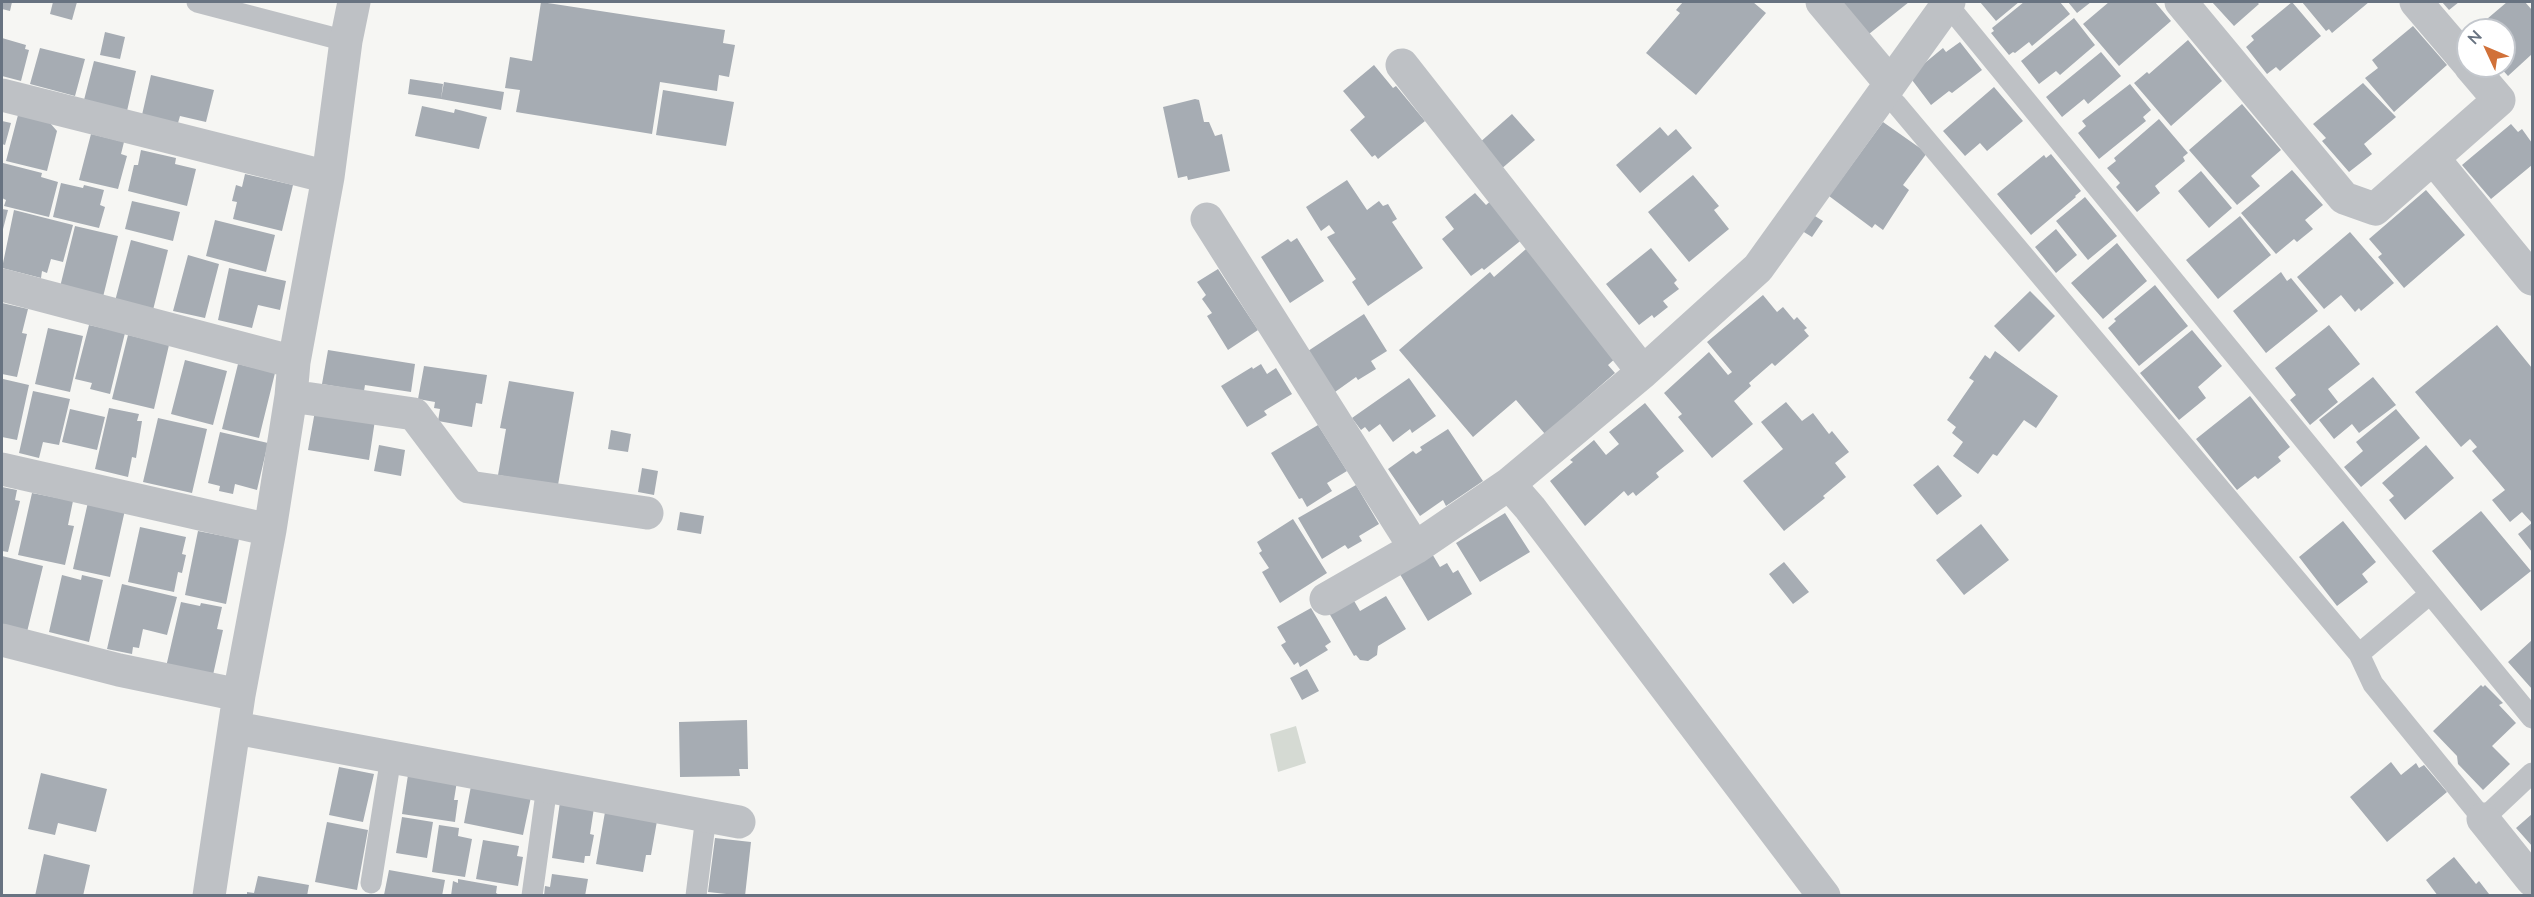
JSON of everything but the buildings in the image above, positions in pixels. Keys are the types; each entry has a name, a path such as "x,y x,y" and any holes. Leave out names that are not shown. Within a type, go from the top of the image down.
{"street":[{"path":"209,896 236,728 239,695 270,530 291,396 294,362 328,177 346,41 354,2"},
{"path":"1822,2 1886,87"},
{"path":"2181,2 2344,198 2375,208 2499,100 2480,78"},
{"path":"2416,2 2456,50"},
{"path":"1326,599 1415,548 1509,484 1643,372 1758,268 1948,3"},
{"path":"1402,65 1643,372"},
{"path":"2,95 328,177"},
{"path":"2433,158 2532,279"},
{"path":"1207,219 1415,548"},
{"path":"2,285 294,362"},
{"path":"291,396 414,414 469,487 647,513"},
{"path":"2,469 270,530"},
{"path":"1509,484 1530,508 1824,896"},
{"path":"2,640 119,670 239,695"},
{"path":"236,728 739,822"},
{"path":"2483,819 2532,880"}],"lane":[{"path":"197,2 346,41"},
{"path":"1948,3 2532,718"},
{"path":"1886,87 1898,105 2359,654 2373,684 2483,819 2532,773"},
{"path":"2359,654 2430,594"},
{"path":"371,883 391,757"},
{"path":"532,896 547,786"},
{"path":"696,896 706,816"}],"shaded area":[{"path":"1296,726 1306,763 1278,772 1270,734"}]}
